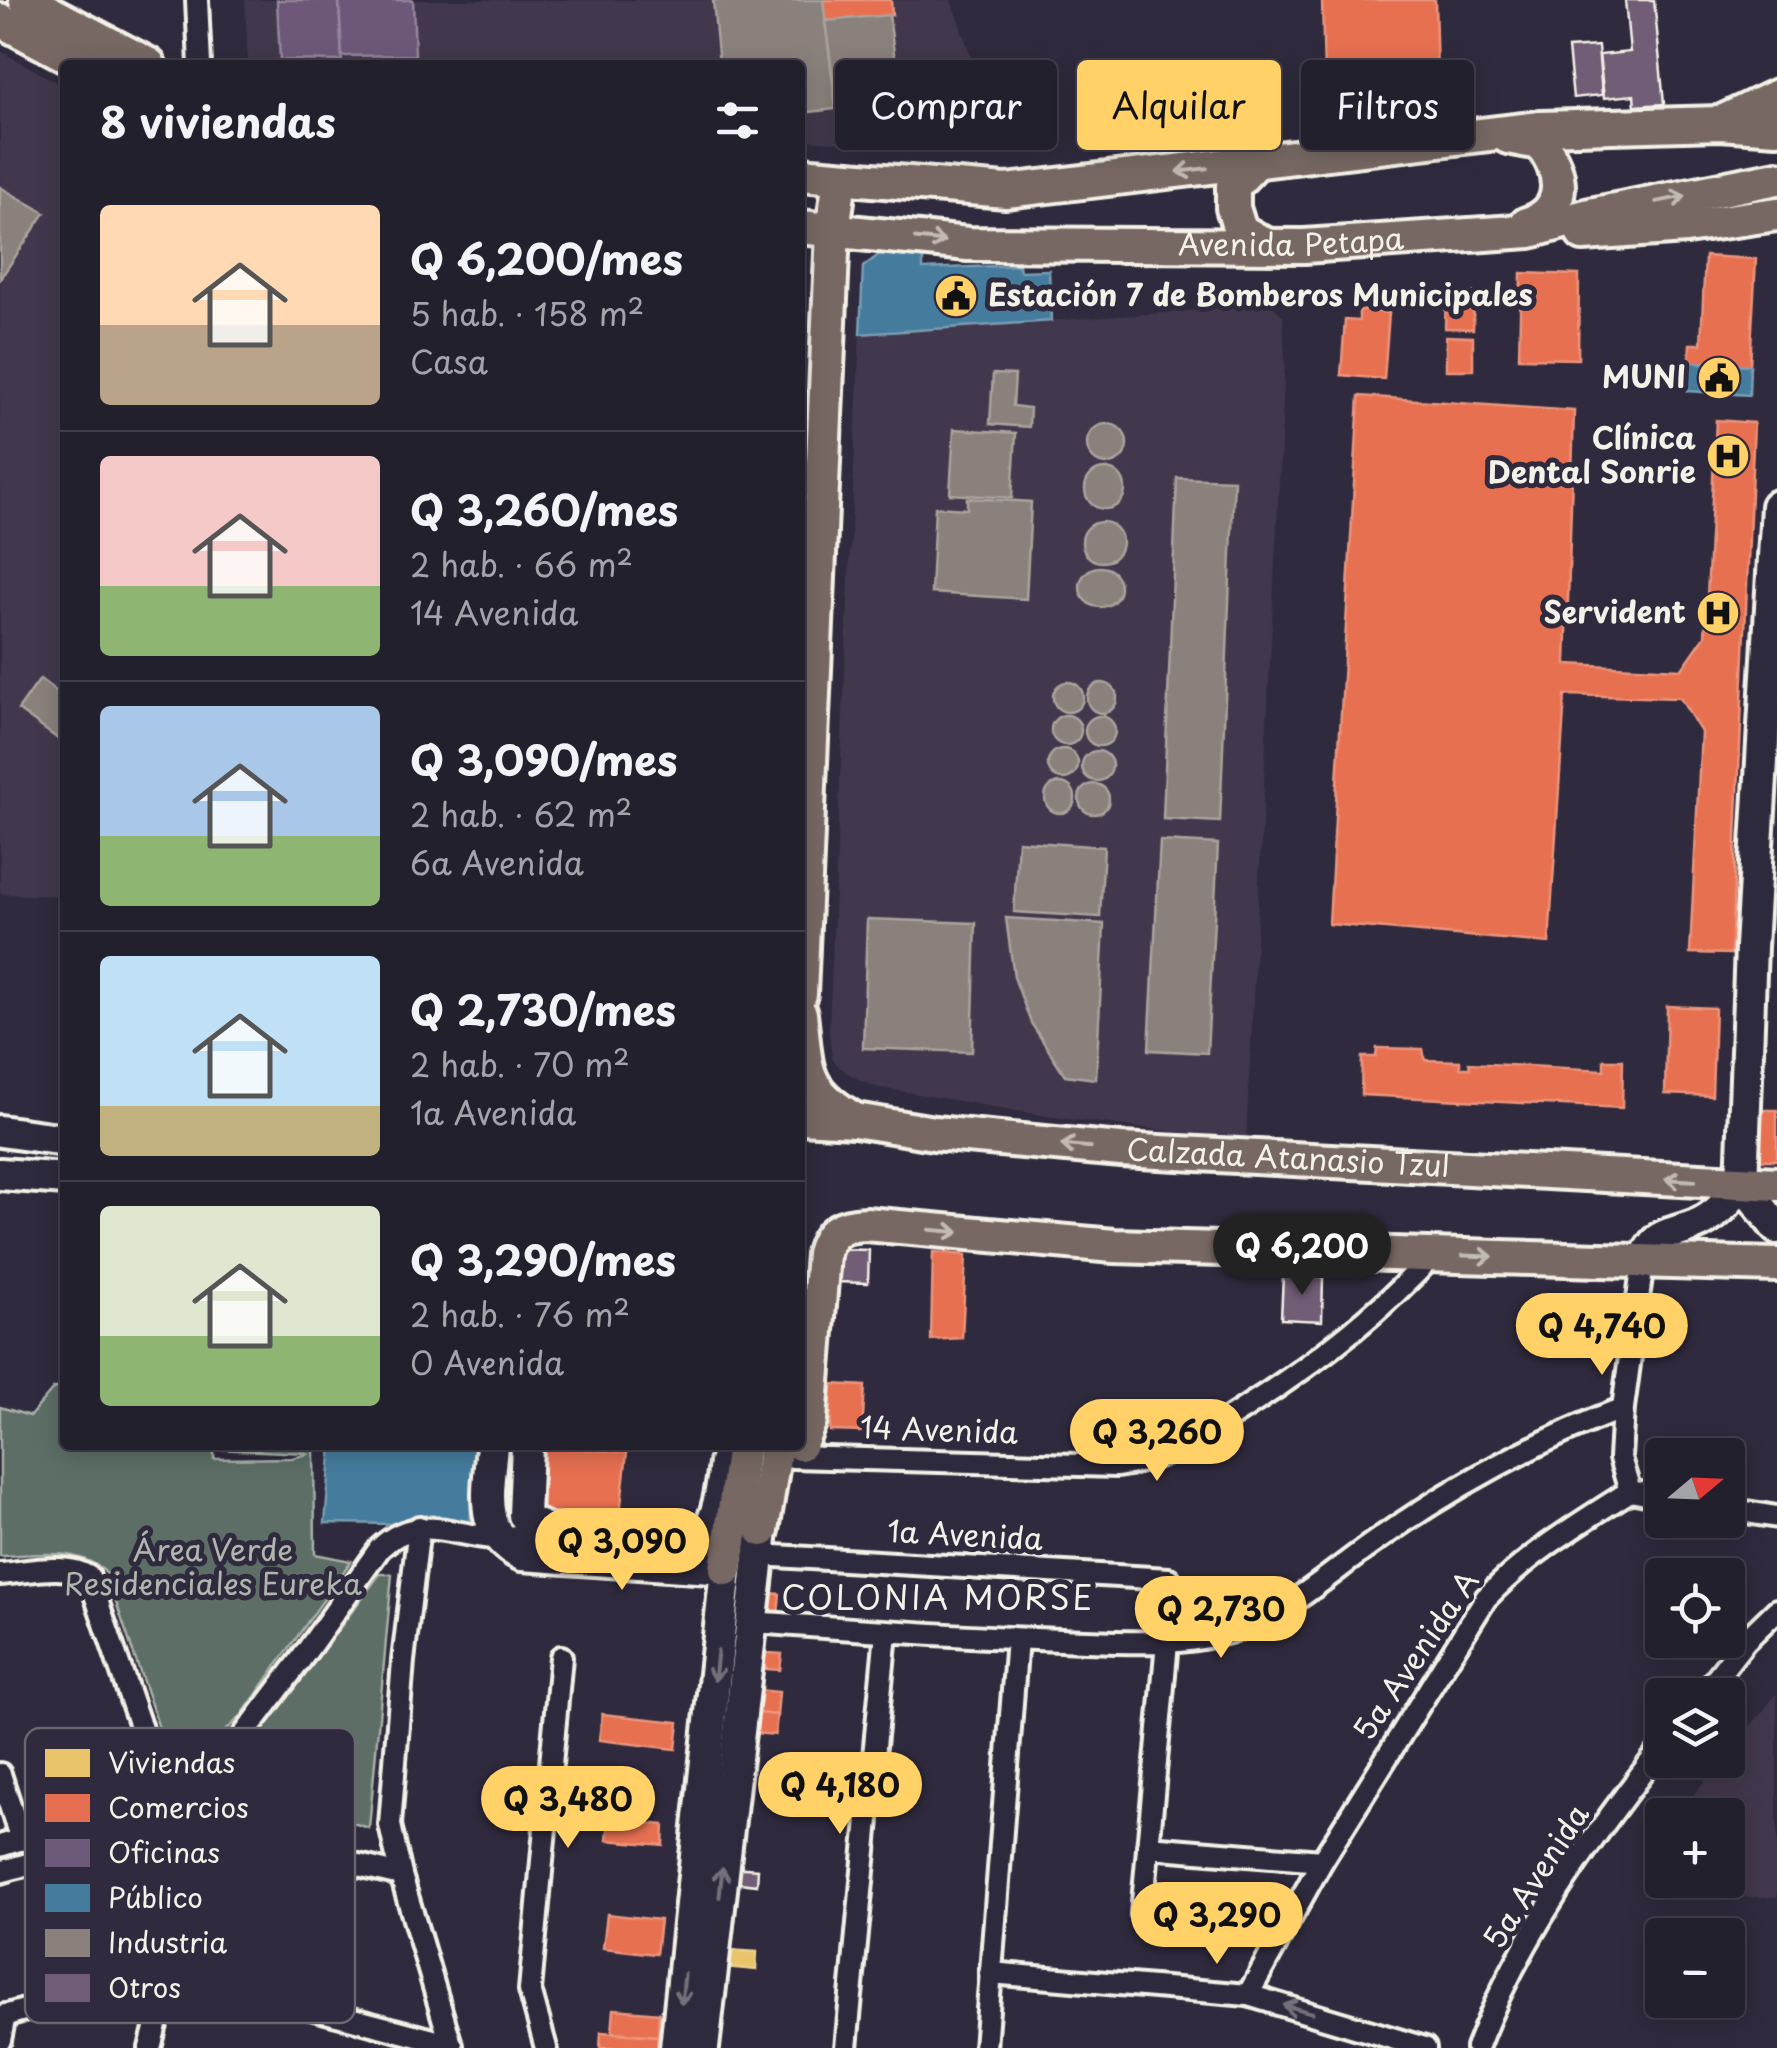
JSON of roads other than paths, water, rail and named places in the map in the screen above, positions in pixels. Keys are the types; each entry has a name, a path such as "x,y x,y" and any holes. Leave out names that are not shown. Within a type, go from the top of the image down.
{"main road":[{"path":"26,0 140,60"},
{"path":"0,20 76,60"},
{"path":"1720,123 1777,96"},
{"path":"1474,134 1720,123 1777,127"},
{"path":"1474,134 1540,143 1550,155 1556,176 1557,200 1548,216 1484,234"},
{"path":"805,174 986,190 1049,188 1348,150"},
{"path":"1256,162 1234,186 1233,208 1240,230 1266,245"},
{"path":"805,878 833,230 840,178"},
{"name":"Avenida Petapa","path":"805,227 968,244 1266,245 1484,234 1530,231 1590,215 1777,178"},
{"path":"1530,231 1556,236 1686,227 1777,214"},
{"path":"805,1057 815,1091 855,1120"},
{"name":"Calzada Atanasio Tzul","path":"805,1117 1121,1150 1777,1184"},
{"path":"805,1428 810,1420 823,1254 826,1240 847,1225 1114,1246 1777,1265"},
{"path":"726,1568 741,1450"},
{"path":"762,1530 791,1450"}],"street":[{"path":"197,0 200,60"},
{"path":"1645,1493 1630,1490 1620,1458 1643,1262 1652,1241 1714,1214 1728,1203 1742,1182 1750,965 1777,506"},
{"path":"0,1131 60,1139"},
{"path":"0,1174 60,1179"},
{"path":"1742,1182 1777,1228"},
{"name":"14 Avenida","path":"805,1449 1116,1466 1162,1456 1190,1443 1295,1376 1376,1313 1434,1254"},
{"path":"750,1622 1016,1639 1167,1642 1218,1636 1292,1603 1455,1488 1560,1432 1623,1408"},
{"path":"492,1450 488,1500 497,1538 522,1556 726,1568"},
{"path":"528,1450 524,1515 540,1527"},
{"path":"247,1728 392,1536 418,1527 497,1538 540,1527 686,1544 704,1540 722,1492 726,1450"},
{"name":"5a Avenida A","path":"1248,1995 1322,1861 1486,1598 1543,1546 1630,1490"},
{"path":"1745,1512 1777,1517"},
{"path":"418,1527 390,1825 452,2047"},
{"path":"676,2048 726,1568 762,1530"},
{"path":"703,2048 762,1530"},
{"name":"1a Avenida","path":"762,1530 1168,1579 1167,1642"},
{"path":"0,1574 66,1570 89,1577 141,1728"},
{"path":"1716,1678 1777,1610"},
{"path":"846,2048 886,1632"},
{"path":"984,2048 1016,1639"},
{"path":"1142,1914 1167,1642"},
{"path":"546,2048 530,1990 562,1657"},
{"name":"5a Avenida","path":"1476,2048 1494,2002 1547,1911 1645,1771"},
{"path":"0,1774 10,1843"},
{"path":"1148,1847 1322,1861"},
{"path":"0,1872 25,1864"},
{"path":"355,1864 401,1875"},
{"path":"990,1973 1248,1995 1425,2048"},
{"path":"0,2040 3,2016"},
{"path":"355,2020 452,2047"},
{"path":"150,2048 156,2023"}],"place":[{"name":"Estación 7 de Bomberos Municipales","path":"956,296"},
{"name":"MUNI","path":"1719,378"},
{"name":"Clínica Dental Sonrie","path":"1728,456"},
{"name":"Servident","path":"1718,613"}],"district":[{"name":"COLONIA MORSE","path":"938,1599"}],"park label":[{"name":"Área Verde Residenciales Eureka","path":"213,1568"}]}
